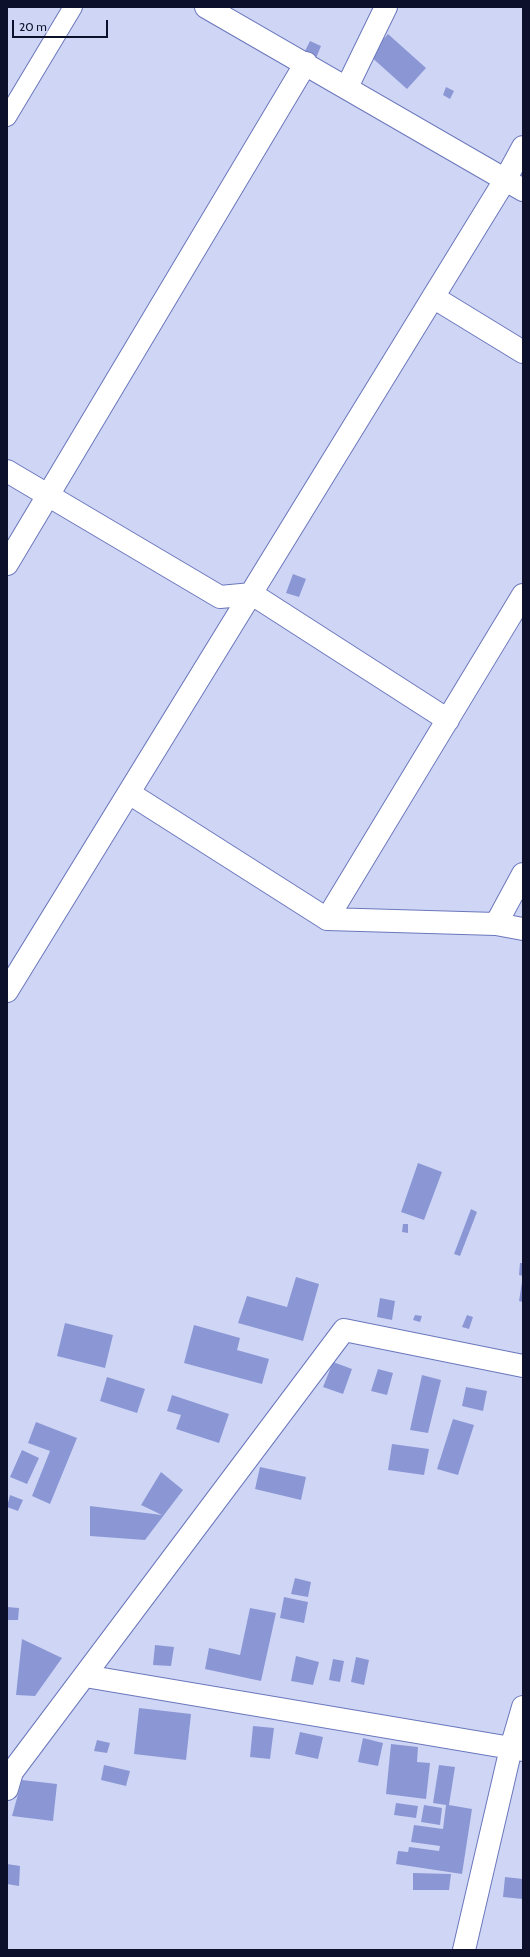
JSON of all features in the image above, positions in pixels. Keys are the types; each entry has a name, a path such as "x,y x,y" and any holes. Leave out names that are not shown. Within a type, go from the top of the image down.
{"street":[{"path":"206,7 306,63 514,185"},
{"path":"347,87 386,7"},
{"path":"7,564 306,63"},
{"path":"7,991 433,297 514,185 523,147"},
{"path":"433,297 523,352"},
{"path":"7,471 220,597 252,594 448,720"},
{"path":"328,919 523,595"},
{"path":"129,793 328,919 496,924 523,929"},
{"path":"496,924 523,874"},
{"path":"7,1789 12,1772 344,1330 523,1366"},
{"path":"85,1676 517,1749"},
{"path":"464,1950 517,1749 523,1707"}],"lane":[{"path":"7,117 73,7"}],"building":[{"path":"388,34 426,68 407,89 369,55"},
{"path":"310,41 321,46 314,63 302,57"},
{"path":"446,87 454,91 450,99 443,95"},
{"path":"293,574 306,579 299,597 286,593"},
{"path":"418,1163 442,1172 424,1220 401,1212"},
{"path":"471,1209 477,1212 460,1256 454,1254"},
{"path":"403,1224 408,1224 408,1233 402,1232"},
{"path":"520,1263 523,1263 523,1276 519,1275"},
{"path":"296,1277 319,1284 303,1341 238,1323 247,1296 287,1307"},
{"path":"523,1282 523,1302 519,1301"},
{"path":"380,1298 395,1301 392,1320 377,1317"},
{"path":"415,1315 422,1316 420,1322 413,1320"},
{"path":"467,1315 473,1317 469,1329 462,1327"},
{"path":"65,1323 113,1335 105,1368 57,1356"},
{"path":"194,1325 240,1338 237,1350 269,1359 262,1384 184,1363"},
{"path":"333,1362 352,1369 343,1394 323,1387"},
{"path":"378,1369 393,1373 387,1395 371,1391"},
{"path":"422,1375 441,1380 428,1433 410,1430"},
{"path":"107,1377 145,1389 137,1413 100,1401"},
{"path":"466,1387 487,1391 483,1411 462,1406"},
{"path":"172,1395 229,1414 219,1443 176,1429 181,1415 167,1411"},
{"path":"453,1419 474,1425 458,1475 437,1469"},
{"path":"36,1422 77,1438 50,1504 32,1496 50,1451 28,1443"},
{"path":"392,1444 429,1449 424,1475 388,1470"},
{"path":"22,1450 39,1458 27,1484 10,1477"},
{"path":"260,1467 306,1477 301,1500 255,1489"},
{"path":"161,1472 183,1490 145,1540 90,1536 90,1506 162,1515 141,1505"},
{"path":"10,1495 23,1500 18,1511 7,1507"},
{"path":"295,1578 311,1582 308,1597 291,1594"},
{"path":"284,1597 308,1602 304,1623 280,1618"},
{"path":"7,1607 19,1608 18,1620 7,1620"},
{"path":"250,1608 276,1613 261,1681 205,1669 209,1648 240,1655"},
{"path":"22,1639 62,1658 35,1696 16,1695"},
{"path":"155,1645 174,1647 171,1666 153,1665"},
{"path":"296,1656 319,1662 313,1685 291,1681"},
{"path":"356,1657 369,1660 364,1685 351,1682"},
{"path":"333,1659 344,1661 340,1682 329,1680"},
{"path":"139,1708 191,1714 186,1760 134,1754"},
{"path":"253,1726 274,1728 270,1759 250,1757"},
{"path":"300,1732 323,1737 318,1759 295,1754"},
{"path":"363,1738 383,1743 378,1766 358,1762"},
{"path":"97,1740 110,1743 107,1753 94,1751"},
{"path":"391,1744 418,1747 417,1762 430,1763 426,1799 386,1794"},
{"path":"104,1765 130,1771 126,1786 101,1780"},
{"path":"439,1765 455,1767 449,1805 472,1809 462,1874 396,1864 398,1851 408,1852 409,1847 439,1851 440,1846 411,1842 414,1825 443,1829 446,1805 433,1803"},
{"path":"22,1780 57,1784 53,1821 12,1816"},
{"path":"396,1803 418,1806 416,1818 394,1815"},
{"path":"424,1805 442,1808 440,1825 421,1822"},
{"path":"7,1864 20,1866 19,1886 7,1884"},
{"path":"413,1873 451,1874 449,1890 413,1890"},
{"path":"505,1877 523,1879 523,1899 503,1897"}]}
